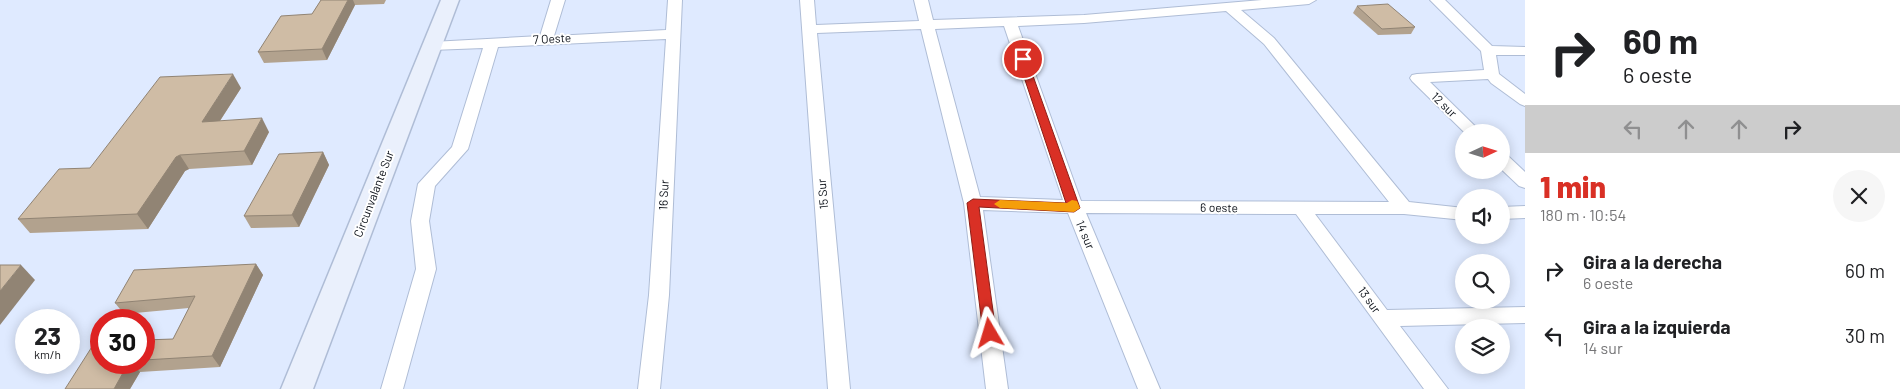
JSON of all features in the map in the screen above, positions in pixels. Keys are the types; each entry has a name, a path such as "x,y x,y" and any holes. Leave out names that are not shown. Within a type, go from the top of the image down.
{"main road":[{"name":"Circunvalante Sur","path":"298,389 450,0"}],"street":[{"path":"546,40 558,0"},
{"name":"16 Sur","path":"649,389 659,295 675,0"},
{"name":"15 Sur","path":"807,0 839,389"},
{"path":"921,0 973,203 997,389"},
{"path":"810,29 1084,18 1309,0"},
{"path":"1437,0 1488,50 1492,74 1504,87 1525,101"},
{"path":"1228,6 1269,41 1404,208"},
{"name":"14 sur","path":"1010,22 1074,208 1149,389"},
{"name":"7 Oeste","path":"432,46 672,34"},
{"path":"392,389 426,269 420,221 427,184 460,149 492,42"},
{"path":"1488,50 1525,51"},
{"name":"12 sur","path":"1465,124 1417,78 1492,74"},
{"path":"1510,168 1525,182"},
{"name":"6 oeste","path":"973,203 1074,208 1404,208 1455,213"},
{"name":"13 sur","path":"1302,209 1437,389"},
{"path":"1510,213 1525,212"},
{"path":"1382,318 1525,315"}],"building":[{"path":"321,0 348,0 322,49 258,52 281,16 312,14"},
{"path":"1388,4 1415,27 1382,29 1357,6"},
{"path":"233,74 202,122 262,118 244,151 180,155 176,157 137,214 18,219 59,169 90,168 160,77"},
{"path":"323,152 292,215 244,216 279,154"},
{"path":"256,264 212,356 155,359 155,340 173,339 195,296 115,303 134,270"},
{"path":"0,265 21,265 0,291"},
{"path":"90,350 90,374 122,374 114,389 65,389 75,374 80,374 80,366"}],"slow traffic":[{"path":"1000,204 1074,208 1072,204"}],"route":[{"path":"990,333 973,203 1074,208 1023,59"}]}
